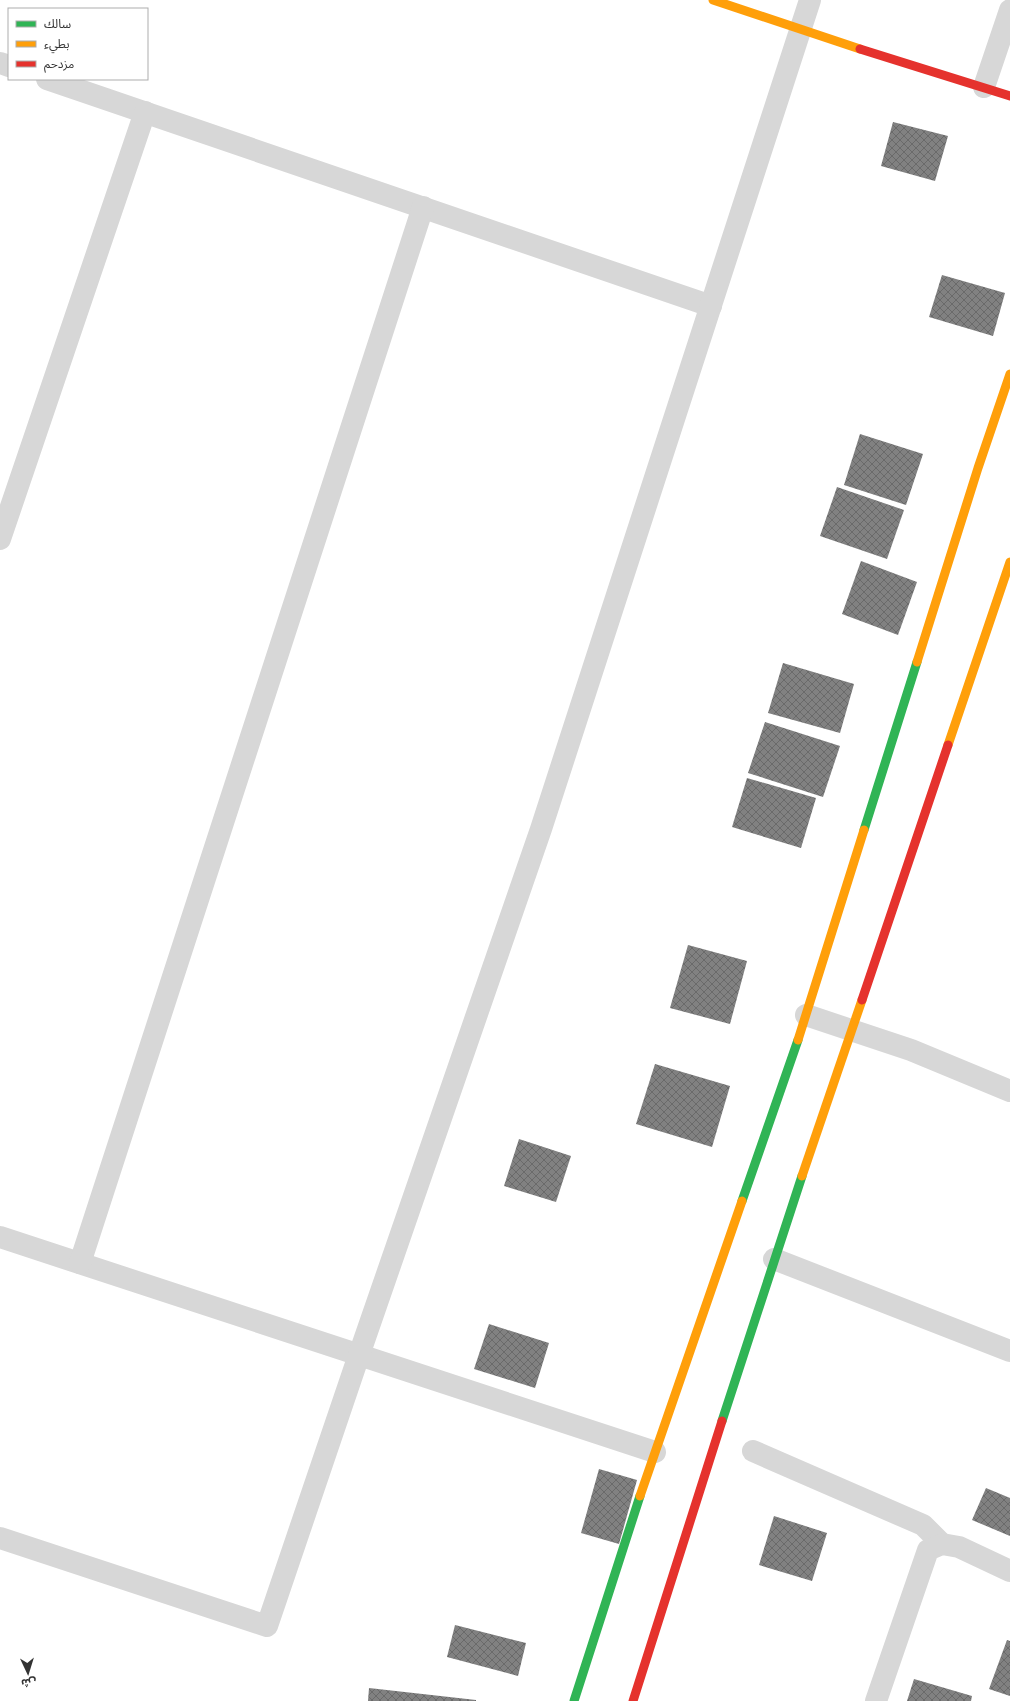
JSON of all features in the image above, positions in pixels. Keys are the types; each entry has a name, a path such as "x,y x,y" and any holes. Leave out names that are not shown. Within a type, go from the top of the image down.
{"main road":[{"path":"713,0 800,30 1010,96"},
{"path":"574,1701 655,1452 806,1015 978,468 1010,374"},
{"path":"633,1701 774,1259 1010,562"}],"street":[{"path":"0,1538 267,1626 358,1354 541,829 810,0"},
{"path":"984,88 1010,10"},
{"path":"50,80 711,306"},
{"path":"0,539 145,112"},
{"path":"80,1263 423,207"},
{"path":"806,1015 852,1029 911,1050 1010,1091"},
{"path":"0,1237 655,1452"},
{"path":"774,1259 1010,1351"},
{"path":"753,1451 923,1525 942,1544"},
{"path":"876,1701 928,1550 942,1544 959,1547 1010,1572"}],"building":[{"path":"893,122 948,136 935,181 881,166"},
{"path":"942,275 1005,293 993,336 929,317"},
{"path":"860,434 923,454 906,505 844,485"},
{"path":"837,487 904,510 887,559 820,536"},
{"path":"861,561 917,582 898,635 842,614"},
{"path":"783,663 854,684 840,733 768,713"},
{"path":"765,722 840,746 823,797 748,773"},
{"path":"747,778 816,798 801,848 732,827"},
{"path":"688,945 747,961 730,1024 670,1008"},
{"path":"655,1064 730,1086 712,1147 636,1124"},
{"path":"519,1139 571,1156 556,1202 504,1186"},
{"path":"489,1324 549,1343 535,1388 474,1369"},
{"path":"599,1469 637,1480 619,1544 581,1533"},
{"path":"986,1488 1010,1498 1010,1536 972,1520"},
{"path":"774,1516 827,1533 812,1581 759,1565"},
{"path":"455,1625 526,1643 518,1676 447,1657"},
{"path":"1007,1640 1010,1641 1010,1696 989,1689"},
{"path":"914,1679 972,1696 971,1701 907,1701"},
{"path":"369,1688 476,1700 476,1701 368,1701"}],"traffic: fast":[{"path":"864,830 917,662"},
{"path":"742,1201 798,1040"},
{"path":"722,1421 802,1176"},
{"path":"574,1701 640,1496"}],"traffic: slow":[{"path":"713,0 860,49"},
{"path":"917,662 978,468 1010,374"},
{"path":"948,745 1010,562"},
{"path":"798,1040 864,830"},
{"path":"802,1176 862,1000"},
{"path":"640,1496 742,1201"}],"traffic: jam":[{"path":"860,49 1010,96"},
{"path":"862,1000 948,745"},
{"path":"633,1701 722,1421"}]}
